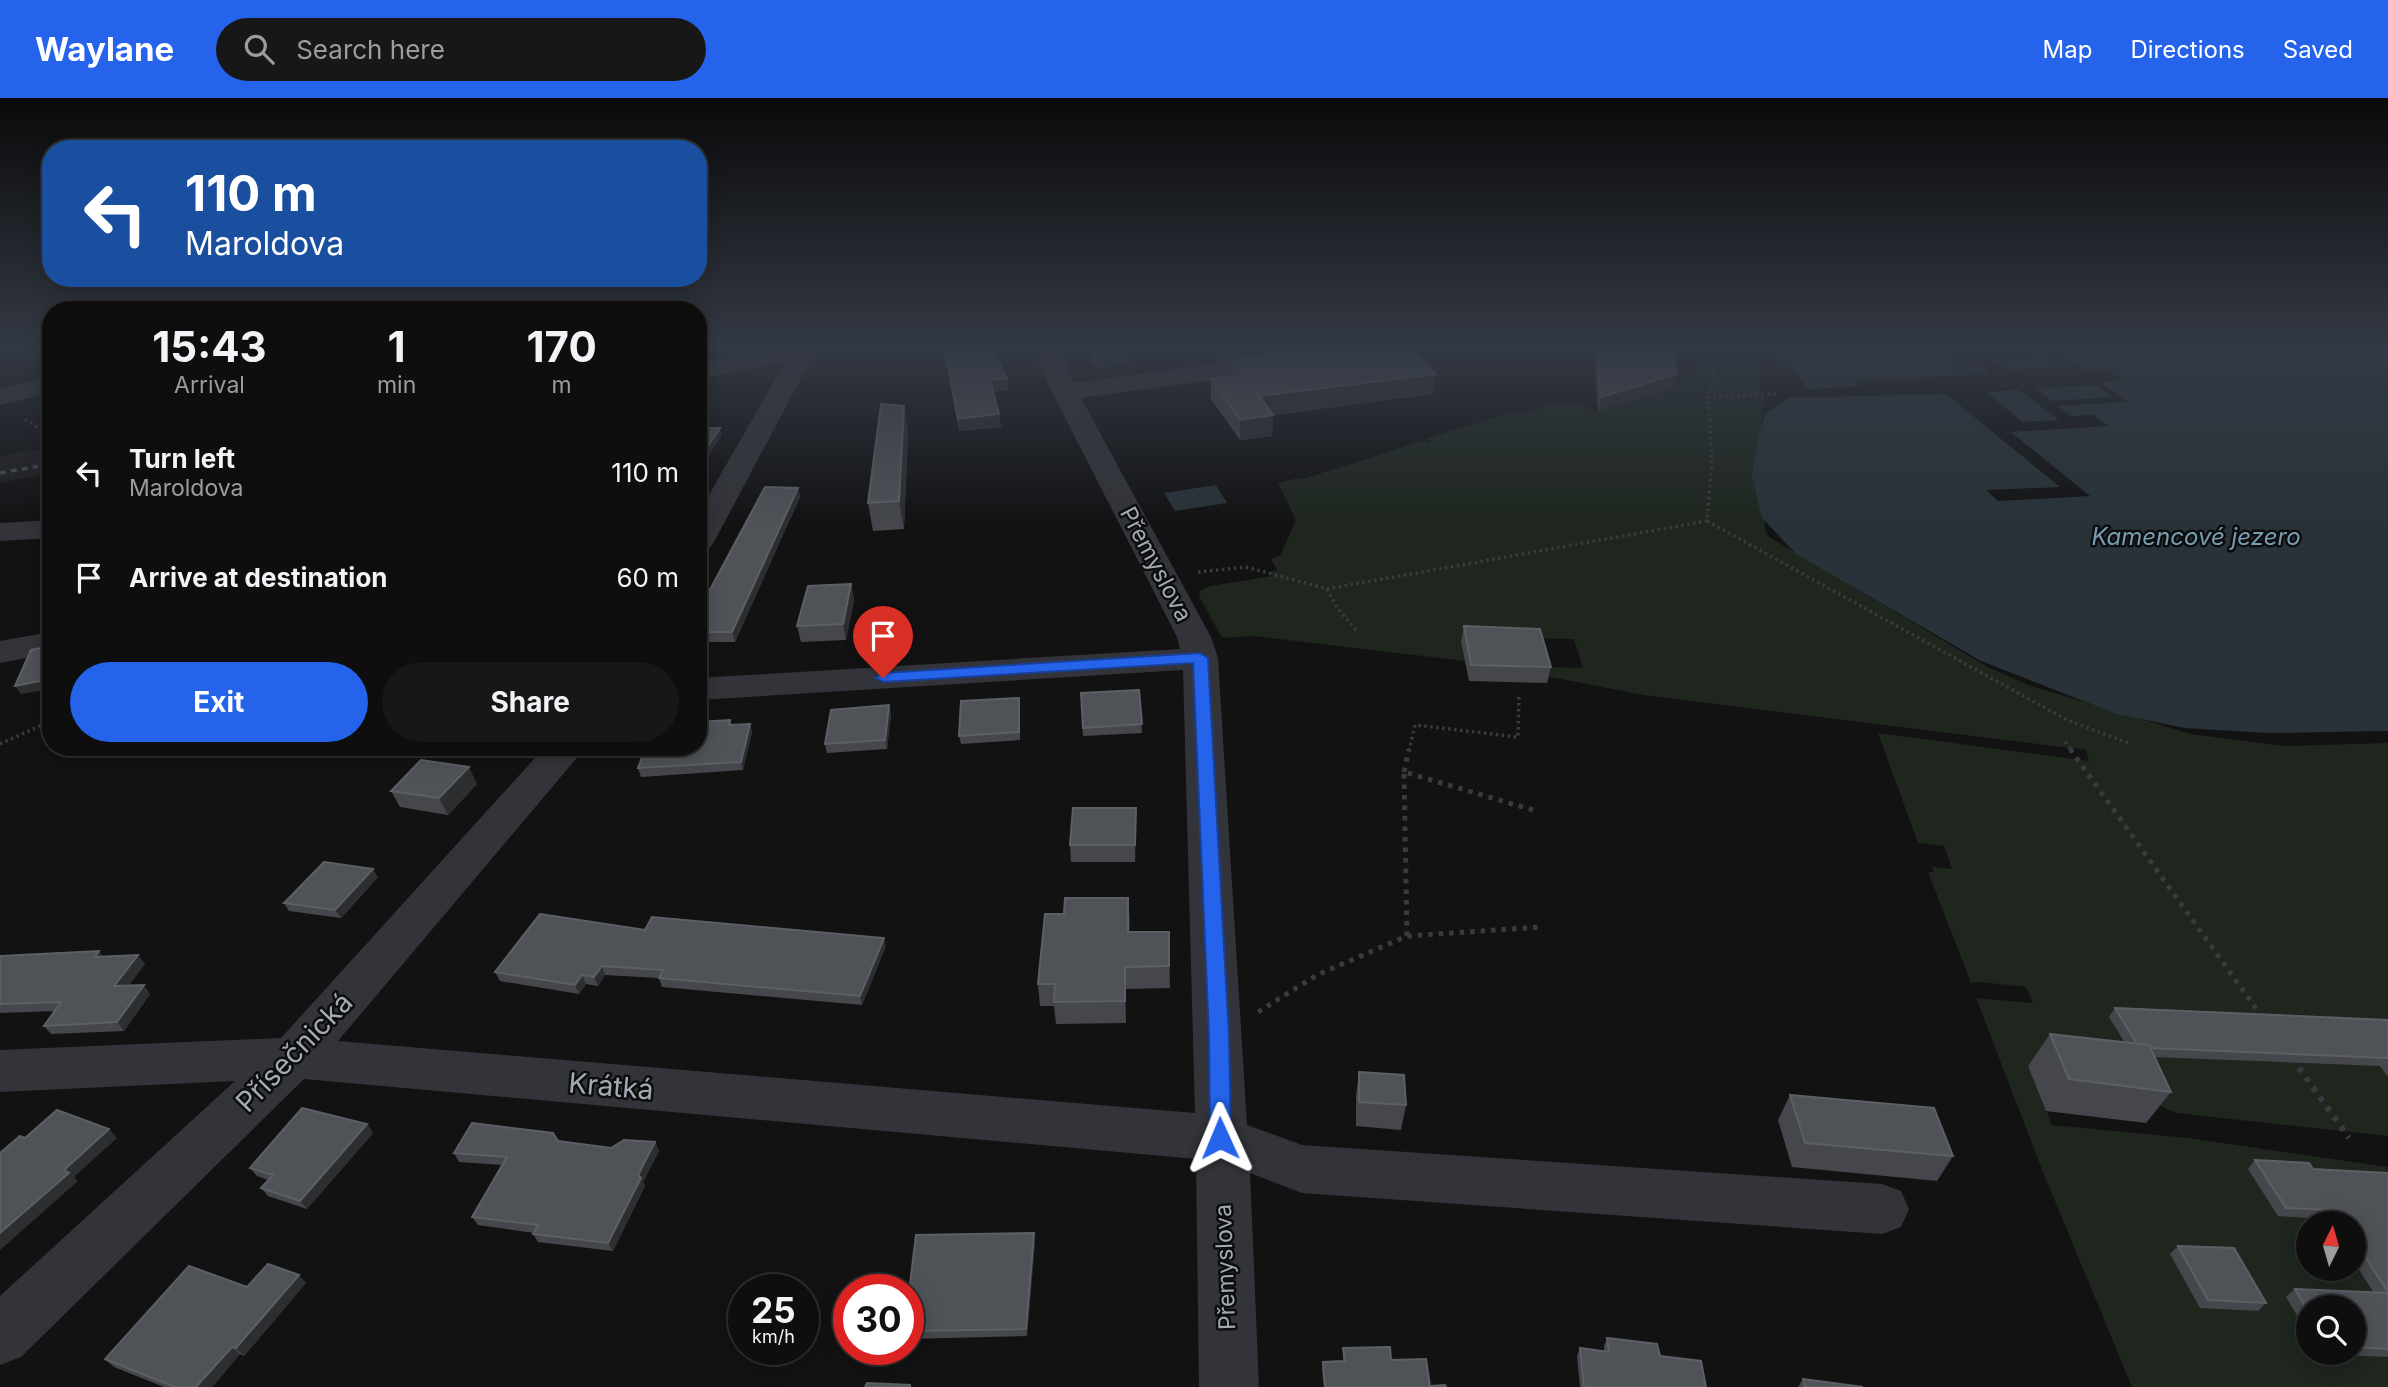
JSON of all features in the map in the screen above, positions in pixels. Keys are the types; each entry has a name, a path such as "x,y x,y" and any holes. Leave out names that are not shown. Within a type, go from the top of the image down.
{"street":[{"path":"707,527 781,405"},
{"name":"Přemyslova","path":"1072,405 1194,637 1200,658 1219,1036 1229,1387"},
{"path":"0,532 42,530"},
{"path":"0,652 42,644"},
{"path":"707,688 1200,658"},
{"name":"Přísečnická","path":"0,1336 294,1058 560,756"},
{"name":"Krátká","path":"0,1070 294,1058 1220,1138 1302,1169 1882,1209"}],"path":[{"path":"1707,522 1712,461 1709,405"},
{"path":"22,416 42,430"},
{"path":"1162,577 1246,567 1327,589 1707,522 2067,720 2128,743"},
{"path":"1327,589 1338,609 1357,631"},
{"path":"1407,936 1405,772 1415,725 1518,737 1520,694"},
{"path":"0,744 42,725"},
{"path":"2065,742 2268,1025"},
{"path":"1405,772 1533,810"},
{"path":"1219,1036 1317,975 1407,936 1540,927"},
{"path":"2284,1047 2349,1138"}],"shaded area":[{"path":"1547,405 1585,407 1596,412 1617,405 1763,405 1754,481 1764,484 1765,529 1769,537 1986,666 2028,685 2191,734 2284,746 2388,743 2388,1136 2176,1113 2152,1102 2029,1067 2052,1125 2188,1138 2388,1167 2388,1387 2132,1387 2043,1172 1976,998 2033,1003 2026,987 1971,983 1928,872 1934,872 1932,867 1952,869 1944,846 1918,843 1878,733 2089,761 2086,750 1643,695 1546,676 1543,667 1583,668 1574,639 1483,637 1461,643 1465,661 1254,636 1222,638 1199,596 1201,590 1272,576 1270,572 1277,570 1271,559 1280,556 1296,520 1278,483 1298,478 1300,480 1423,441 1428,443 1431,442 1426,439 1514,411 1520,414"},
{"path":"42,449 42,475 0,483 0,456"}],"water":[{"name":"Kamencové jezero","path":"1778,405 2388,405 2388,731 2268,733 2184,728 2117,714 1981,661 1796,554 1762,518 1752,477 1758,435 1765,414"},
{"path":"1216,485 1227,503 1175,511 1164,493"}],"pier":[{"path":"1960,405 2002,405 2023,422 2058,420 2039,405 2072,405 2057,406 2071,416 2093,415 2109,426 2011,432 2090,496 1998,501 1986,490 2060,487"}],"building":[{"path":"881,405 904,406 899,501 868,503"},
{"path":"955,405 997,405 999,414 958,419"},
{"path":"1229,405 1266,405 1273,415 1240,420"},
{"path":"707,428 720,428 707,448"},
{"path":"765,487 798,488 732,632 707,632 707,595"},
{"path":"851,584 843,624 797,626 808,586"},
{"path":"1464,626 1540,629 1551,667 1471,665"},
{"path":"42,648 42,681 15,686 31,650"},
{"path":"1139,690 1142,724 1083,728 1081,693"},
{"path":"1019,698 1019,732 959,736 961,701"},
{"path":"889,705 885,740 825,744 831,710"},
{"path":"730,720 729,725 750,724 741,762 638,768 643,756 707,756 707,721"},
{"path":"421,760 469,767 439,798 391,791"},
{"path":"1073,808 1136,808 1135,845 1070,845"},
{"path":"324,862 373,869 335,910 284,903"},
{"path":"1065,898 1128,898 1128,932 1169,932 1169,966 1125,967 1125,1001 1054,1002 1055,984 1038,984 1045,914 1064,914"},
{"path":"540,914 645,930 652,917 884,938 860,996 659,978 663,970 602,966 594,977 582,975 575,985 495,972"},
{"path":"99,951 95,957 138,955 114,986 144,985 117,1022 44,1026 61,1002 0,1004 0,956"},
{"path":"2115,1008 2388,1020 2388,1058 2150,1048 2149,1045 2137,1044"},
{"path":"2050,1034 2149,1045 2171,1092 2069,1079"},
{"path":"1359,1072 1404,1075 1406,1105 1359,1102"},
{"path":"1790,1095 1934,1108 1953,1156 1805,1143"},
{"path":"302,1108 367,1124 300,1201 261,1188 273,1175 250,1168"},
{"path":"57,1110 109,1129 64,1170 69,1173 0,1233 0,1153 20,1136 25,1138"},
{"path":"472,1123 553,1133 558,1141 611,1148 624,1140 655,1142 638,1175 641,1178 608,1243 533,1234 538,1225 472,1217 507,1157 454,1153"},
{"path":"2255,1160 2309,1163 2313,1169 2388,1173 2388,1292 2366,1258 2366,1211 2286,1208"},
{"path":"1034,1233 1026,1329 924,1331 924,1274 911,1274 916,1235"},
{"path":"2178,1246 2234,1248 2266,1303 2208,1300"},
{"path":"268,1264 299,1275 236,1348 232,1347 196,1387 175,1387 105,1359 189,1266 247,1287"},
{"path":"2295,1289 2388,1293 2388,1349 2366,1348 2366,1295 2299,1295"},
{"path":"1607,1338 1657,1344 1660,1356 1701,1361 1706,1387 1584,1387 1580,1348 1609,1352"},
{"path":"1390,1347 1391,1360 1426,1359 1430,1386 1446,1387 1325,1387 1323,1362 1345,1361 1343,1348"},
{"path":"1803,1379 1863,1387 1805,1387"},
{"path":"867,1383 910,1385 910,1387 865,1387"}],"railway":[{"path":"0,473 42,466"}],"route":[{"path":"883,678 1200,658 1219,1036 1220,1138"}]}
